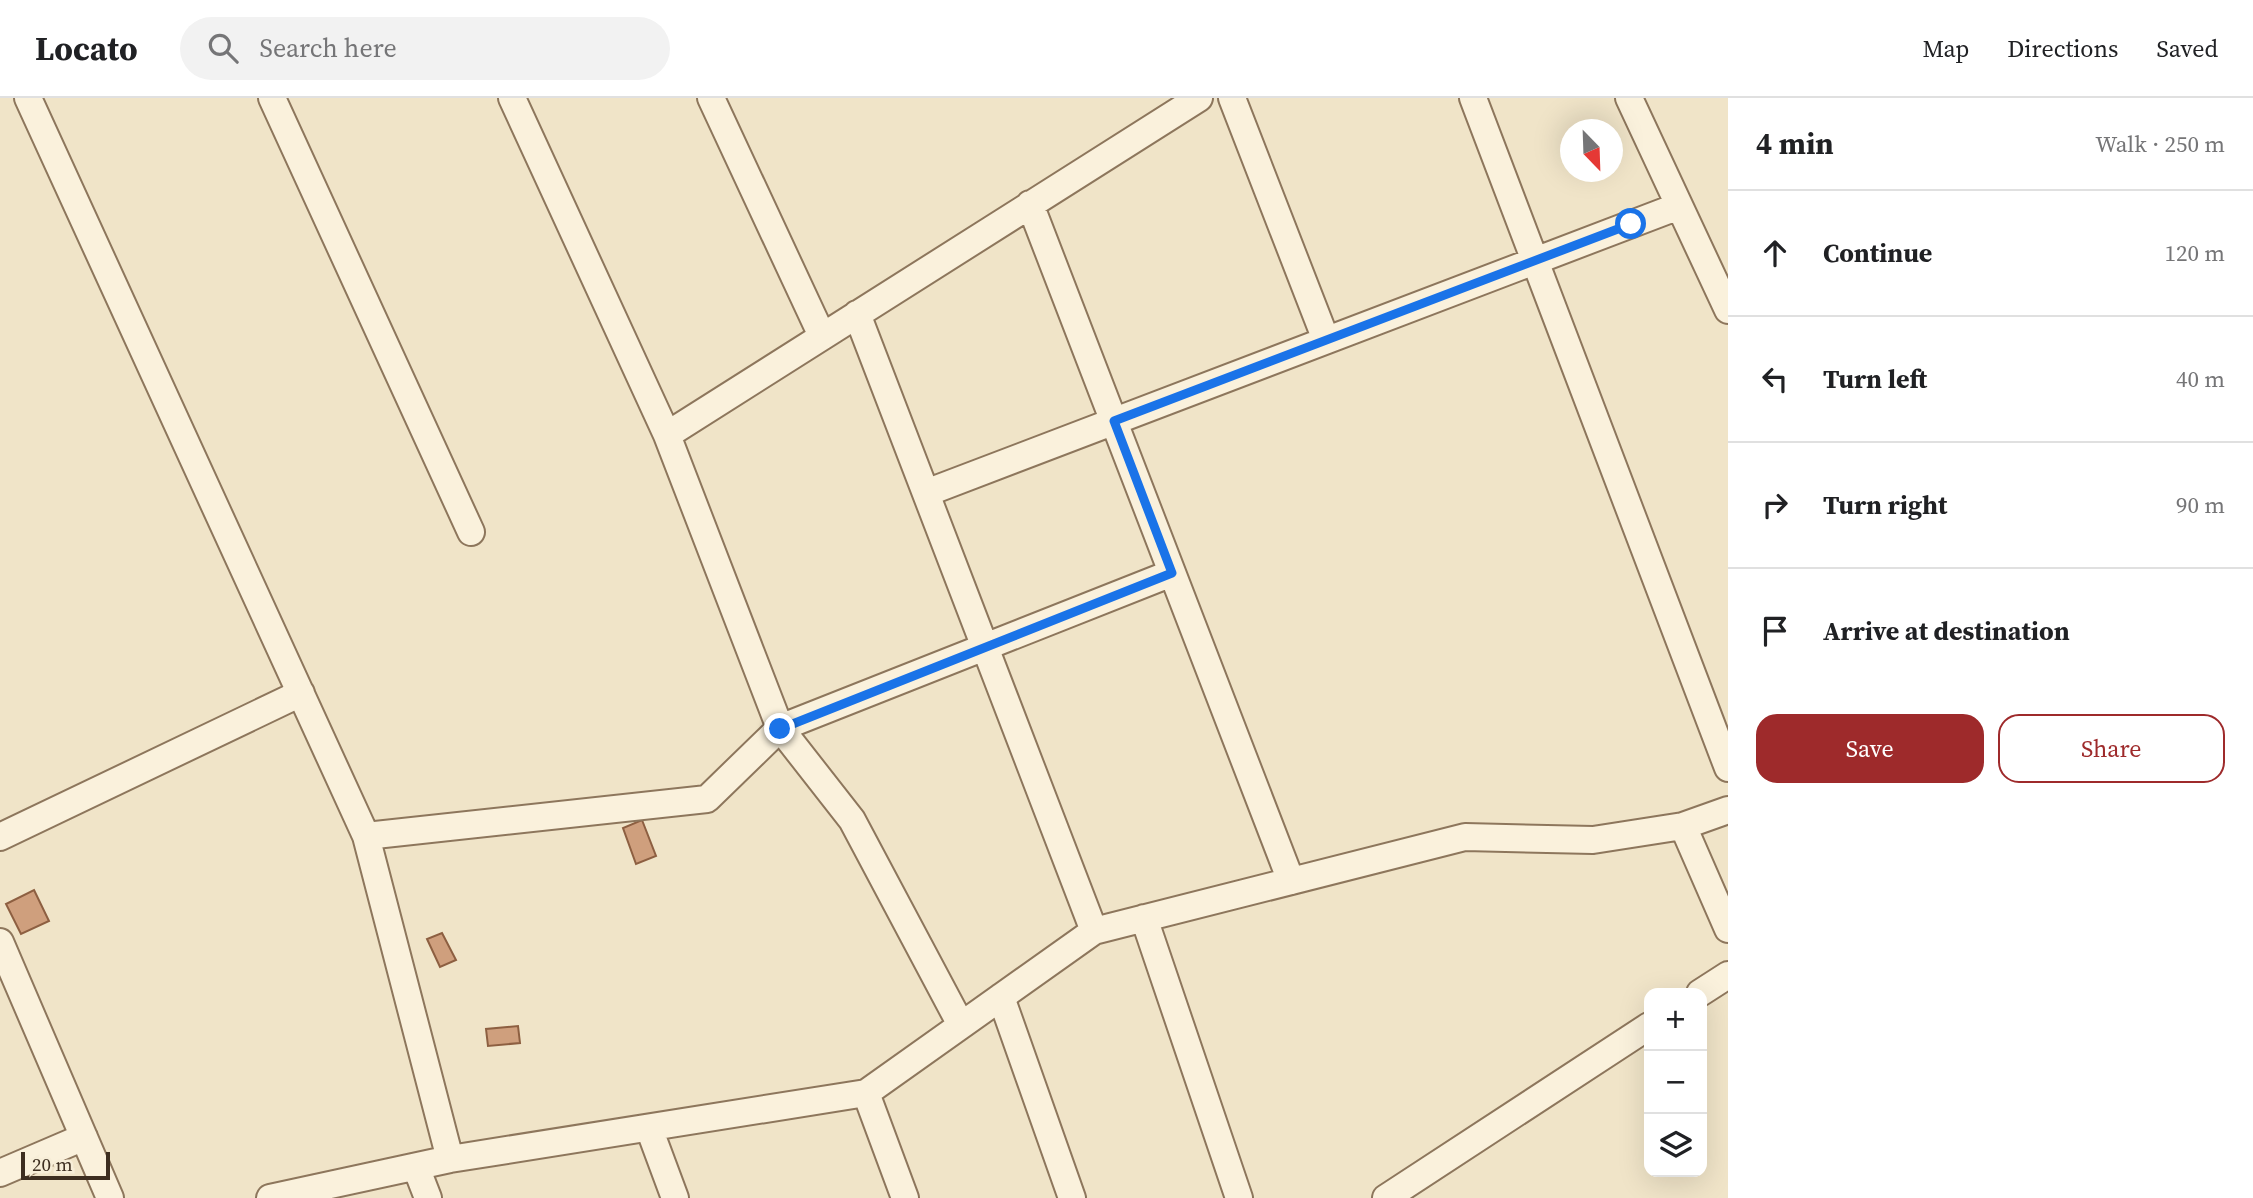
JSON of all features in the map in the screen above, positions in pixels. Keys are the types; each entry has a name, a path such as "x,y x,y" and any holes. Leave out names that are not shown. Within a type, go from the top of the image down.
{"street":[{"path":"28,98 366,835 450,1160"},
{"path":"272,98 471,532"},
{"path":"512,98 667,435 780,729 852,820 961,1025"},
{"path":"711,98 822,336"},
{"path":"667,435 1199,98"},
{"path":"1232,98 1326,340"},
{"path":"1473,98 1728,768"},
{"path":"1629,98 1728,310"},
{"path":"1030,204 1291,881"},
{"path":"926,492 1679,206"},
{"path":"857,314 1094,931"},
{"path":"366,835 707,799 780,729 1172,573"},
{"path":"0,837 301,693"},
{"path":"270,1198 450,1160 866,1093 1094,931 1465,837 1592,840 1684,827 1728,810"},
{"path":"1684,827 1728,929"},
{"path":"1144,918 1239,1198"},
{"path":"0,942 110,1198"},
{"path":"1707,988 1728,975"},
{"path":"1001,997 1072,1198"},
{"path":"1386,1198 1644,1029"},
{"path":"866,1093 905,1198"},
{"path":"649,1128 675,1198"},
{"path":"0,1172 84,1137"},
{"path":"416,1167 429,1198"}],"building":[{"path":"642,820 656,856 636,864 623,828"},
{"path":"34,890 49,921 21,934 6,904"},
{"path":"442,933 456,960 440,967 427,939"},
{"path":"518,1026 520,1043 488,1046 486,1029"}],"route":[{"path":"780,729 1172,573 1114,421 1631,224"}]}
